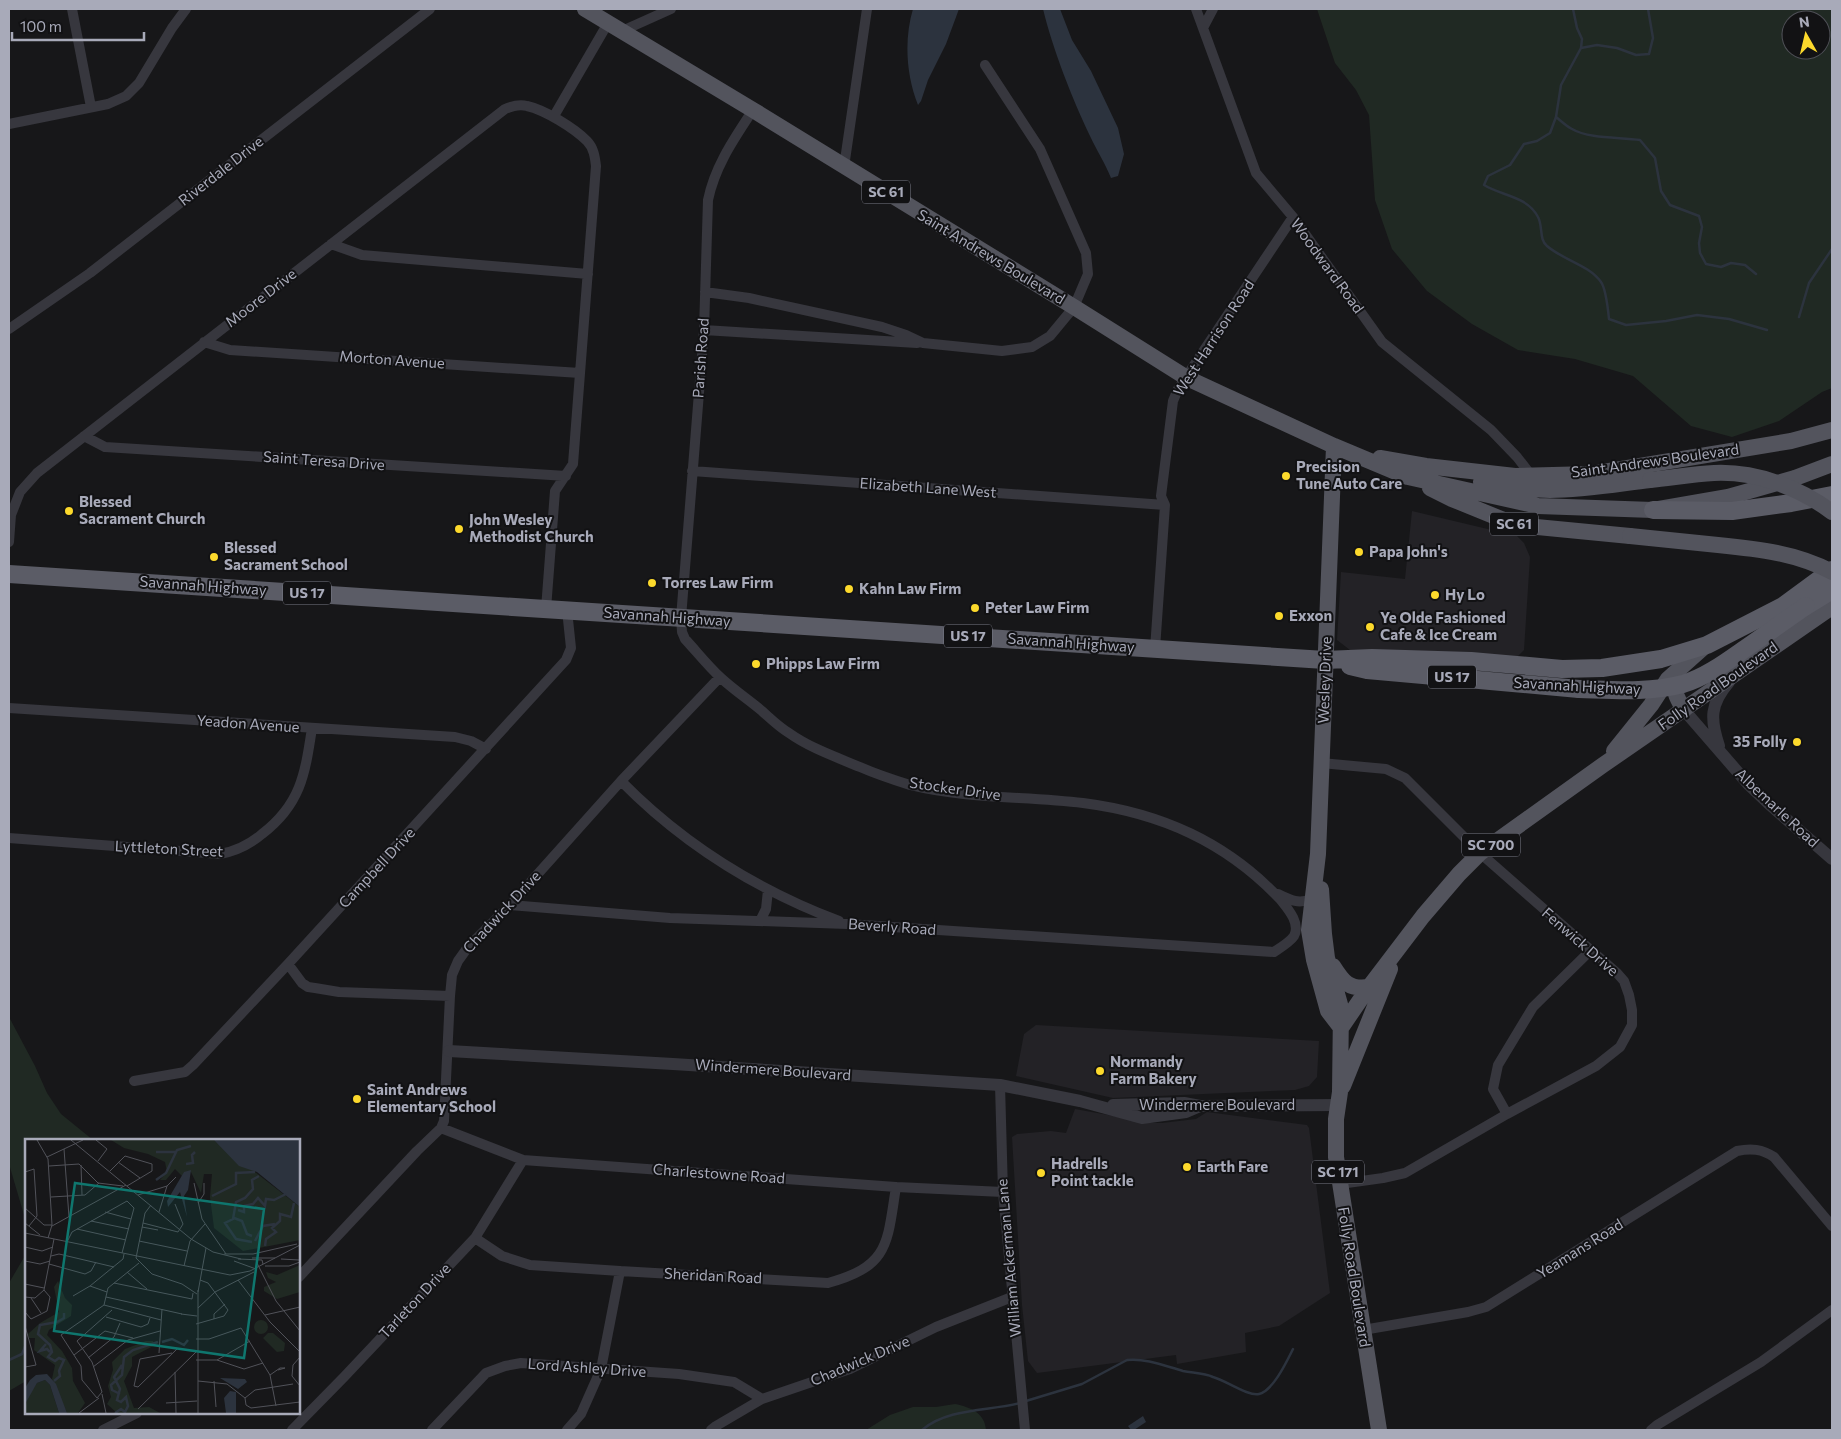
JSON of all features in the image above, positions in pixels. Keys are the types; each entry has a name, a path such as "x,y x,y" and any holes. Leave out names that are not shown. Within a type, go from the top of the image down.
{"highway":[{"path":"1653,510 1732,511 1832,495"},
{"name":"Savannah Highway","path":"9,574 1325,660 1372,658 1471,662 1562,669 1602,668 1661,659 1707,645 1783,606 1832,571"},
{"name":"Savannah Highway","path":"1325,660 1367,670 1579,689 1649,690 1683,684 1700,678 1724,664 1832,590"}],"main road":[{"name":"Saint Andrews Boulevard","path":"585,9 753,110 1187,378 1334,446 1408,477 1538,506 1653,510 1728,497 1795,478 1832,464"},
{"name":"Saint Andrews Boulevard","path":"1356,454 1426,466 1515,476 1590,474 1791,441 1832,430"},
{"name":"Wesley Drive","path":"1334,446 1318,854 1309,930 1314,960 1328,1011 1341,1028"},
{"name":"SC 61","path":"1426,466 1478,481 1510,487 1550,490 1592,488 1716,473 1754,476 1784,486 1832,512"},
{"name":"SC 61","path":"1408,477 1452,499 1516,525 1766,550 1791,555 1832,571"},
{"name":"Folly Road Boulevard","path":"1379,1430 1340,1184 1336,1147 1341,1028 1369,987 1423,916 1480,853 1603,765 1832,607"},
{"name":"Folly Road Boulevard","path":"1603,765 1651,705 1668,679 1707,645"},
{"path":"1676,671 1673,683 1676,696 1684,710"},
{"name":"Wesley Drive","path":"1318,854 1327,958 1341,1008 1341,1028"},
{"name":"Folly Road Boulevard","path":"1339,1098 1382,987 1400,948"},
{"path":"1327,958 1338,974 1352,987 1369,987"}],"street":[{"path":"72,9 91,107"},
{"path":"9,124 91,107 126,96 139,83 172,28 186,9"},
{"name":"Riverdale Drive","path":"9,329 90,273 430,9"},
{"path":"554,116 615,27 671,9"},
{"path":"844,167 867,9"},
{"name":"Woodward Road","path":"1196,9 1256,173 1293,217 1382,342 1491,430 1531,475"},
{"path":"1203,28 1213,9"},
{"path":"704,330 923,343 1002,351 1032,346 1050,336 1074,307 1088,274 1086,253 1040,148 985,65"},
{"name":"Moore Drive","path":"9,542 11,515 20,492 36,473 505,109 515,106 527,106 554,116 587,142 593,151 596,166 573,464 555,491 546,609"},
{"name":"Parish Road","path":"681,618 704,330 708,200 717,168 753,110"},
{"name":"West Harrison Road","path":"1155,649 1165,505 1161,496 1173,401 1178,389 1293,217"},
{"path":"331,244 362,254 588,274"},
{"path":"705,292 750,298 882,327 923,343"},
{"name":"Morton Avenue","path":"204,342 230,350 580,373"},
{"name":"Saint Teresa Drive","path":"84,436 105,447 566,476"},
{"path":"1515,476 1517,457"},
{"name":"Elizabeth Lane West","path":"692,471 1165,505"},
{"name":"Campbell Drive","path":"134,1081 185,1072 288,964 486,749 566,660 571,648 567,610"},
{"name":"Stocker Drive","path":"681,618 682,632 685,639 720,677 788,733 814,747 862,768 910,785 954,793 1084,804 1123,810 1158,820 1205,840 1246,868 1287,907 1295,921 1296,929 1294,936 1274,952"},
{"path":"1721,753 1712,728 1713,714 1716,700 1736,674"},
{"name":"Chadwick Drive","path":"441,1128 446,1114 452,975 458,961 468,947 510,905 621,781 720,677"},
{"name":"Yeadon Avenue","path":"9,708 455,737 471,741 486,749"},
{"name":"Albemarle Road","path":"1684,710 1767,803 1832,859"},
{"name":"Lyttleton Street","path":"9,838 220,854 234,852 248,845 278,822 294,800 306,765 312,728"},
{"name":"Fenwick Drive","path":"1321,763 1386,769 1405,778 1480,853 1624,981 1630,995 1632,1010 1632,1025 1620,1047 1596,1066 1507,1114 1405,1173 1340,1184"},
{"path":"621,781 644,804 711,856 768,890 802,907 847,924"},
{"path":"760,921 766,909 768,890"},
{"name":"Stocker Drive","path":"1271,890 1292,901 1306,901 1312,898"},
{"name":"Beverly Road","path":"510,905 670,918 847,924 1274,952"},
{"path":"1507,1114 1494,1089 1498,1065 1533,1008 1590,951"},
{"path":"288,964 302,983 308,987 339,992 450,996"},
{"name":"Windermere Boulevard","path":"448,1051 1000,1085 1096,1104 1129,1106 1184,1103 1200,1106 1339,1098"},
{"name":"William Ackerman Lane","path":"1000,1085 1003,1192 1025,1430"},
{"name":"Windermere Boulevard","path":"1096,1104 1142,1118 1186,1112 1200,1106"},
{"path":"300,1276 417,1151 441,1128"},
{"name":"Charlestowne Road","path":"441,1128 523,1160 896,1187 1003,1192"},
{"name":"Yeamans Road","path":"1363,1330 1468,1312 1486,1307 1737,1151 1748,1149 1764,1151 1774,1157 1832,1226"},
{"name":"Tarleton Drive","path":"292,1430 475,1238 523,1160"},
{"name":"Sheridan Road","path":"475,1238 502,1256 530,1265 828,1283 845,1278 871,1263 884,1248 896,1187"},
{"path":"567,1430 581,1414 600,1369 620,1271"},
{"name":"Chadwick Drive","path":"711,1430 762,1399 850,1368 936,1327 1012,1297"},
{"path":"1651,1430 1656,1425 1761,1362 1832,1310"},
{"name":"Lord Ashley Drive","path":"432,1430 486,1373 505,1366 521,1363 678,1374 734,1382 762,1399"},
{"path":"103,1430 135,1414"}],"shaded area":[{"path":"913,9 959,9 946,44 918,105 911,82 907,45"},
{"path":"1043,9 1060,9 1072,40 1091,71 1118,128 1124,154 1118,176 1111,178 1083,121 1058,57"},
{"path":"1317,9 1832,9 1832,388 1822,392 1779,421 1732,437 1691,426 1633,376 1575,359 1518,350 1472,324 1427,291 1392,249 1375,200 1369,115 1356,90 1335,63"},
{"path":"1412,511 1517,536 1524,543 1530,557 1524,650 1516,658 1350,650 1337,640 1341,572 1405,579"},
{"path":"9,1017 47,1093 61,1114 92,1139 25,1139 25,1234 24,1215 9,1164"},
{"path":"1036,1025 1319,1041 1317,1077 1309,1086 1295,1090 1113,1098 1016,1076 1024,1034"},
{"path":"1075,1109 1125,1118 1141,1123 1162,1123 1196,1119 1207,1112 1307,1125 1309,1128 1330,1293 1279,1326 1245,1333 1246,1352 1177,1364 1176,1355 1037,1373 1028,1361 1022,1305 1012,1137 1017,1134 1051,1131 1066,1133"},
{"path":"25,1256 25,1382 9,1391 9,1283"},
{"path":"955,1404 966,1407 980,1415 986,1430 866,1430 890,1415 913,1407 936,1407"},
{"path":"1143,1416 1146,1422 1131,1430 1128,1426"}],"waterway":[{"path":"1573,9 1577,28 1582,39 1581,48 1561,85 1556,117 1550,133 1537,141 1524,144 1510,165 1488,176 1484,185 1514,197 1527,205 1538,217 1542,237 1547,246 1596,276 1604,289 1609,319 1626,325 1666,321 1697,315 1729,319 1767,330"},
{"path":"1581,48 1597,45 1617,48 1636,55 1649,54 1653,38 1648,9"},
{"path":"1556,117 1570,128 1587,135 1640,140 1655,158 1661,191 1670,205 1699,216 1702,227 1699,243 1700,253 1706,264 1721,267 1731,263 1745,265 1756,274"},
{"path":"1799,317 1809,283 1832,249"},
{"path":"9,1360 22,1354 25,1346"},
{"path":"1026,1401 1082,1384 1127,1360 1148,1361 1183,1371 1206,1375 1243,1391 1259,1394 1264,1392 1274,1382 1293,1349"},
{"path":"922,1430 932,1423 956,1414 1020,1403"}],"place":[{"name":"Precision Tune Auto Care","path":"1286,476"},
{"name":"Blessed Sacrament Church","path":"69,511"},
{"name":"John Wesley Methodist Church","path":"459,529"},
{"name":"Papa John's","path":"1359,552"},
{"name":"Blessed Sacrament School","path":"214,557"},
{"name":"Torres Law Firm","path":"652,583"},
{"name":"Kahn Law Firm","path":"849,589"},
{"name":"Hy Lo","path":"1435,595"},
{"name":"Peter Law Firm","path":"975,608"},
{"name":"Exxon","path":"1279,616"},
{"name":"Ye Olde Fashioned Cafe & Ice Cream","path":"1370,627"},
{"name":"Phipps Law Firm","path":"756,664"},
{"name":"35 Folly","path":"1797,742"},
{"name":"Normandy Farm Bakery","path":"1100,1071"},
{"name":"Saint Andrews Elementary School","path":"357,1099"},
{"name":"Earth Fare","path":"1187,1167"},
{"name":"Hadrells Point tackle","path":"1041,1173"}]}
